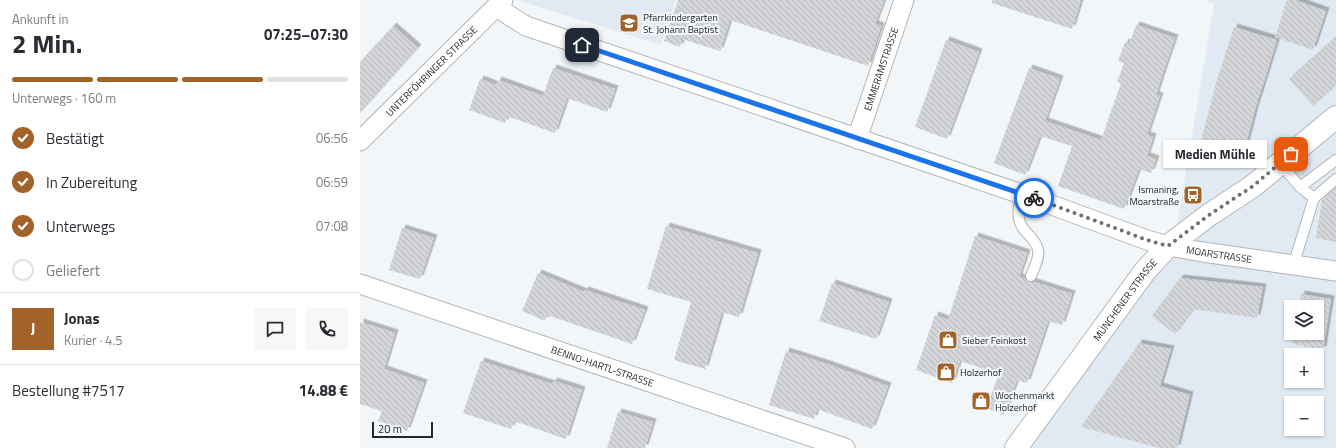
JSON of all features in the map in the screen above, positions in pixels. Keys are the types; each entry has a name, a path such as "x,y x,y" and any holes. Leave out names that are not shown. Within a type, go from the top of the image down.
{"main road":[{"name":"MÜNCHENER STRASSE","path":"1016,448 1141,276 1168,246 1209,215 1253,186 1336,118"}],"street":[{"name":"EMMERAMSTRASSE","path":"857,139 904,0"},
{"name":"MOARSTRASSE","path":"499,4 526,26 1022,194 1147,240 1168,246 1293,266 1336,271"},
{"name":"UNTERFÖHRINGER STRASSE","path":"360,141 499,4"},
{"name":"BENNO-HARTL-STRASSE","path":"360,284 845,448"}],"lane":[{"path":"1300,187 1336,160"},
{"path":"1280,163 1300,187 1314,198"},
{"path":"1293,266 1314,198 1336,179"},
{"path":"1022,194 1018,219 1024,230 1035,240 1039,249 1038,257 1031,276"}],"shaded area":[{"name":"Pfarrkindergarten St. Johann Baptist","path":"676,0 661,45 520,1"},
{"path":"1206,0 1336,0 1336,448 1031,448 1173,249 1214,4"}],"building":[{"path":"678,0 884,0 875,24 881,26 868,66 730,20 720,51 682,39 680,47 664,41"},
{"path":"992,0 1081,0 1072,29 992,3"},
{"path":"1287,0 1295,0 1326,11 1313,50 1275,37"},
{"path":"1136,25 1175,38 1156,95 1160,96 1147,135 1153,137 1147,156 1156,159 1151,173 1139,169 1124,209 1058,186 1072,146 1040,136 1025,175 994,163 1029,68 1060,79 1045,121 1101,140 1121,83 1117,82 1124,63 1118,61 1125,42 1129,44"},
{"path":"393,26 418,48 360,113 360,62"},
{"path":"1234,27 1277,40 1255,110 1243,156 1200,145 1216,83"},
{"path":"1336,37 1336,86 1313,106 1289,79"},
{"path":"946,40 979,52 947,139 915,127"},
{"path":"553,68 615,89 607,112 567,98 555,133 507,116 505,123 469,110 480,79 496,85 498,80 543,96"},
{"path":"1336,188 1336,242 1316,238 1322,200"},
{"path":"666,226 758,253 739,317 722,312 705,369 674,360 691,302 647,289"},
{"path":"402,228 434,238 420,279 389,270"},
{"path":"975,236 1027,253 1019,277 1029,282 1034,282 1072,294 1062,325 1048,321 1027,383 1017,380 1004,415 986,408 999,374 960,361 952,383 916,370 935,315 948,320"},
{"path":"538,273 584,292 585,290 645,310 632,344 547,315 545,321 522,311"},
{"path":"1180,278 1263,287 1257,318 1193,309 1175,334 1152,316"},
{"path":"832,283 889,302 876,339 819,321"},
{"path":"1301,294 1331,299 1323,348 1313,348 1292,344 1293,340 1324,340 1324,300 1300,300"},
{"path":"360,322 395,333 384,369 424,383 407,431 378,421 382,411 360,404"},
{"path":"1139,343 1171,349 1160,386 1190,395 1177,448 1159,448 1081,427"},
{"path":"786,351 888,386 872,429 817,409 814,419 769,405"},
{"path":"481,361 552,384 554,381 582,390 566,439 514,421 511,429 463,413"},
{"path":"618,412 653,422 645,448 607,448"}],"way so far":[{"path":"1034,198 1147,240 1168,246 1209,215 1253,186 1291,154"}],"place":[{"name":"Pfarrkindergarten St. Johann Baptist","path":"629,23"},
{"name":"Medien Mühle","path":"1291,154"},
{"name":"Ismaning, Moarstraße","path":"1193,195"},
{"name":"Sieber Feinkost","path":"948,340"},
{"name":"Holzerhof","path":"946,372"},
{"name":"Wochenmarkt Holzerhof","path":"981,401"}],"route":[{"path":"582,45 1034,198"}]}
